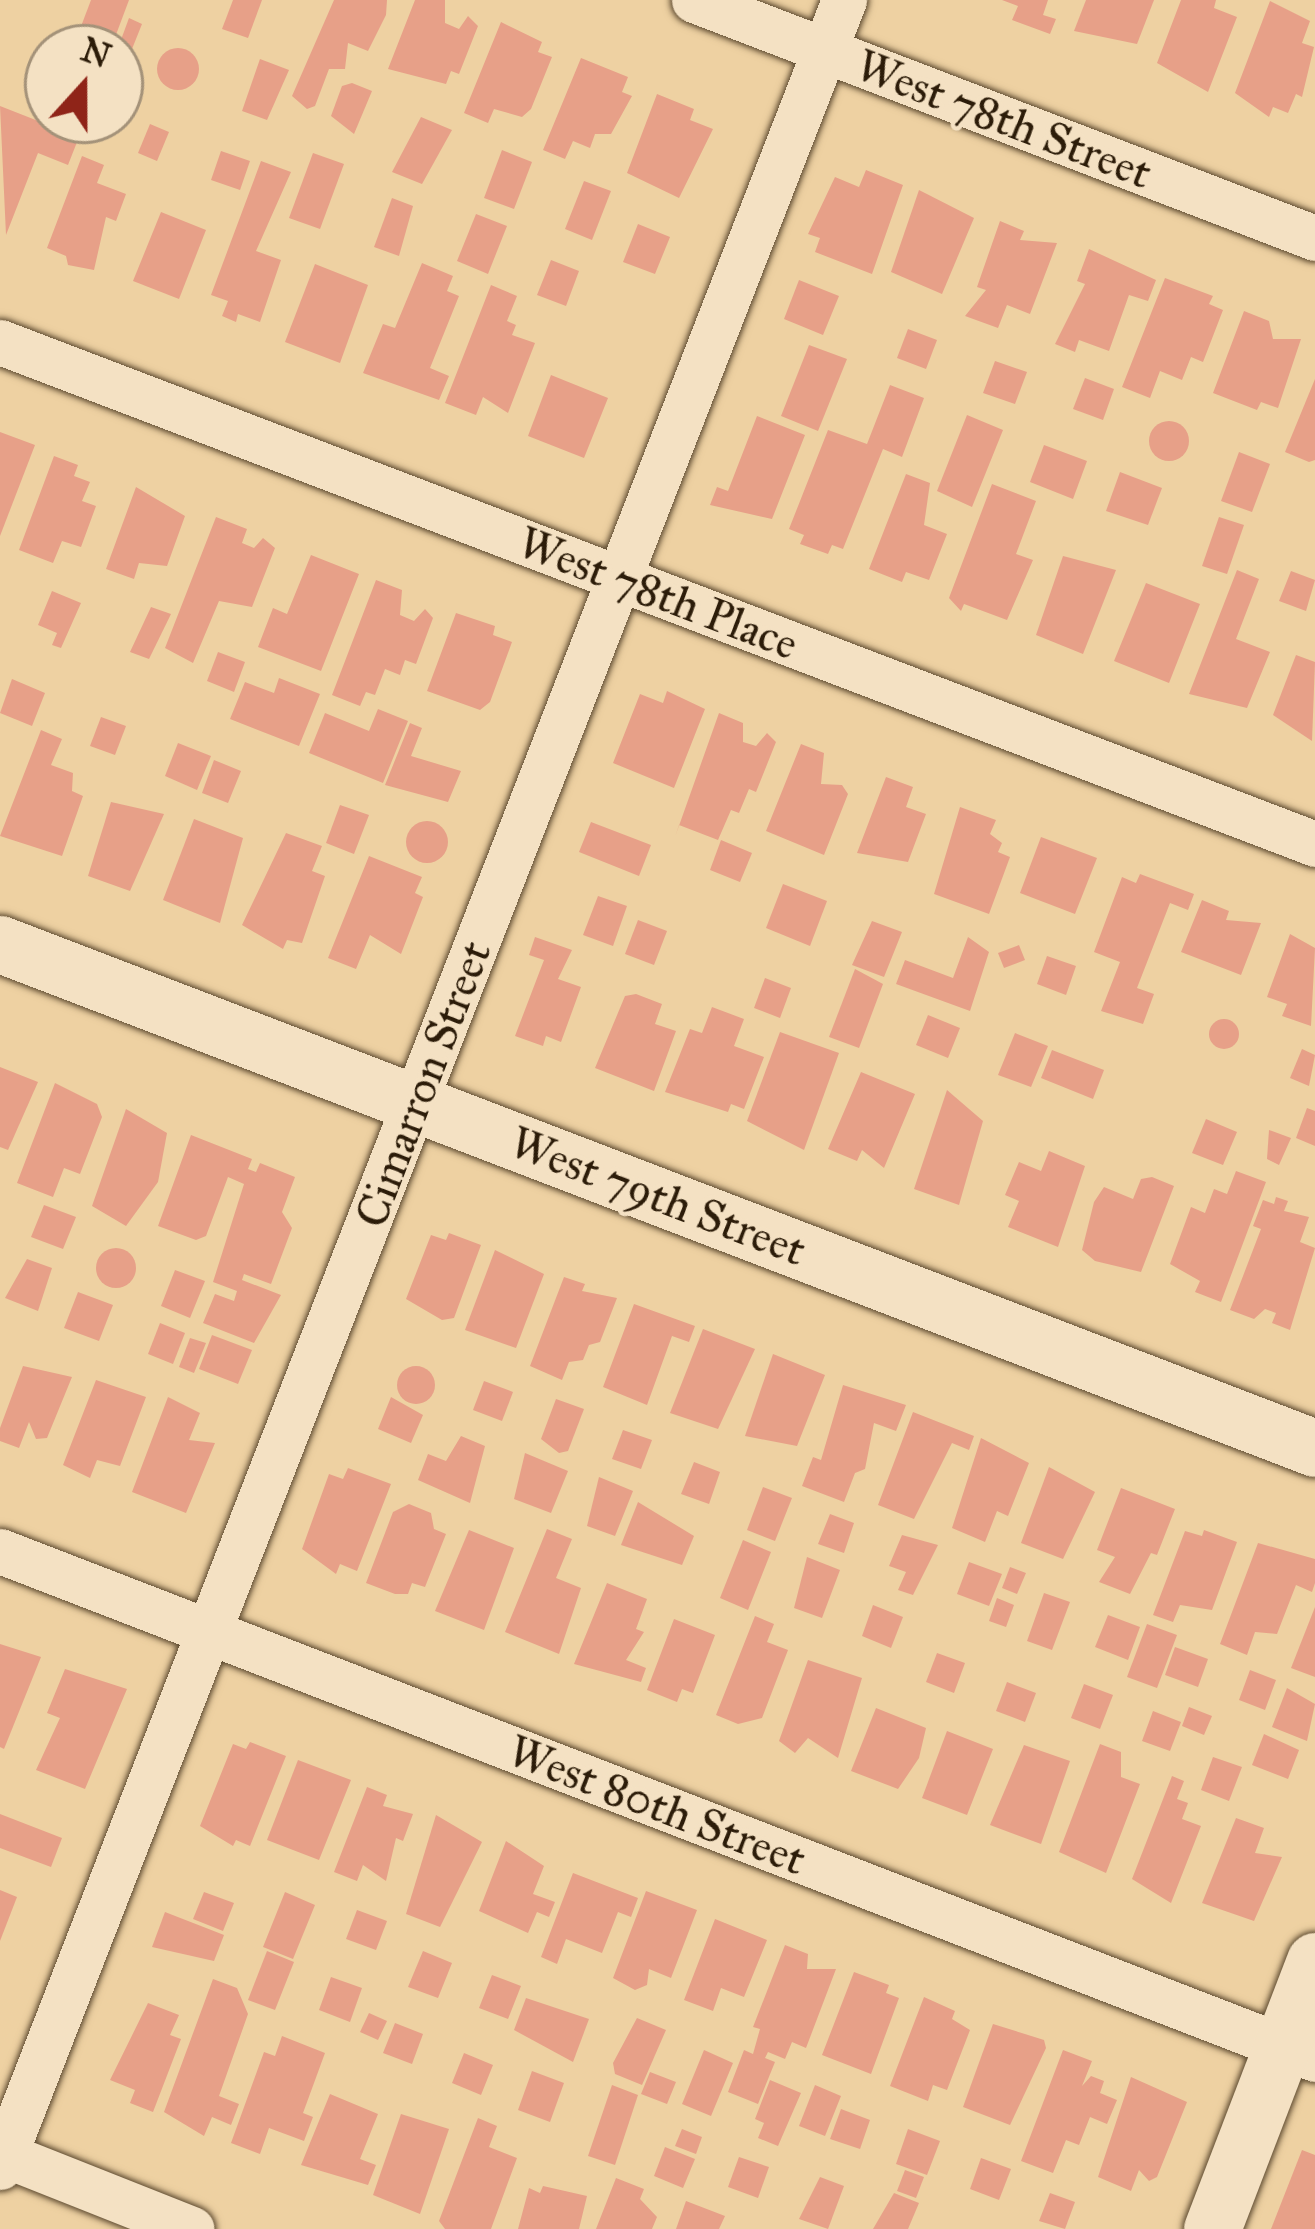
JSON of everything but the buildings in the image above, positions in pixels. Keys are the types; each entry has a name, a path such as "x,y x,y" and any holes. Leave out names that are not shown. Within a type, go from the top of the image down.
{"street":[{"name":"West 78th Street","path":"694,0 1315,238"},
{"name":"Cimarron Street","path":"2,2158 211,1634 615,577 844,0"},
{"name":"West 78th Place","path":"0,342 1315,844"},
{"name":"West 79th Street","path":"0,944 1315,1448"},
{"name":"West 80th Street","path":"0,1551 1299,2052"},
{"path":"1212,2229 1299,2052 1315,1961"},
{"path":"2,2158 192,2229"}]}
